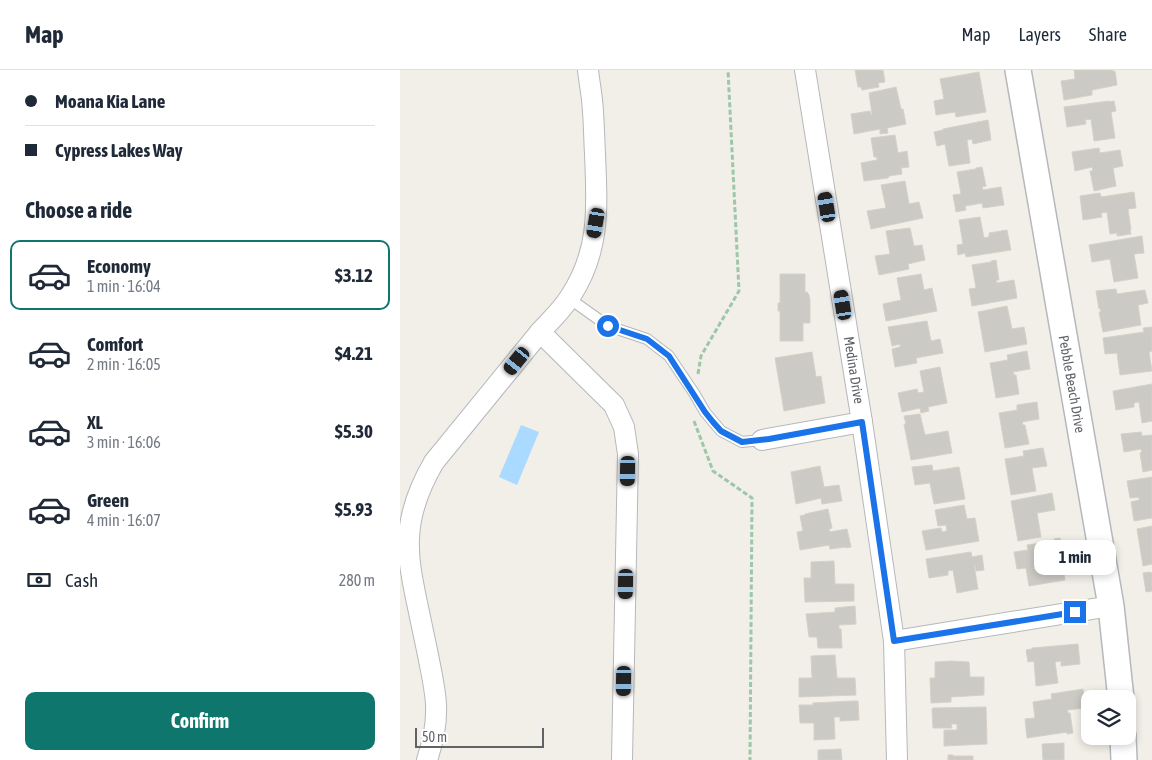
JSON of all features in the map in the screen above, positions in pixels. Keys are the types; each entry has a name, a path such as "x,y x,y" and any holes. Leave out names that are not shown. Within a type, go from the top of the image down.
{"street":[{"path":"427,760 432,746 436,705 434,684 410,570 409,538 414,506 434,462 540,332 570,299 587,264 596,223 597,202 592,101 588,70"},
{"name":"Medina Drive","path":"805,70 862,422 894,641 897,760"},
{"name":"Pebble Beach Drive","path":"1018,70 1111,606 1119,690"},
{"path":"540,332 614,405 624,427 628,454 622,760"},
{"path":"762,440 862,422"},
{"path":"894,641 1111,606"},
{"path":"1123,745 1124,760"}],"lane":[{"path":"570,299 608,326 647,339 669,356 705,412 721,431 742,442 762,440"}],"path":[{"path":"728,70 739,291 701,356 692,414 713,471 752,498 750,760"}],"water":[{"path":"521,425 539,432 517,485 499,477"}],"building":[{"path":"855,70 883,70 885,82 878,83 879,87 862,90 861,87 858,87"},
{"path":"1074,70 1113,70 1113,72 1115,71 1117,85 1092,90 1092,95 1064,100 1061,81 1075,79"},
{"path":"979,72 986,112 956,117 955,112 936,115 934,101 944,99 940,79"},
{"path":"896,87 906,124 887,128 888,133 880,134 880,129 854,134 851,114 870,111 872,114 869,93"},
{"path":"1114,101 1116,111 1111,112 1115,138 1094,141 1091,119 1085,120 1086,124 1067,127 1064,107"},
{"path":"988,120 991,140 973,144 972,139 967,140 970,163 949,166 945,144 937,146 934,132"},
{"path":"895,135 898,153 907,151 909,167 901,168 902,174 864,181 861,163 877,160 877,157 874,157 871,138"},
{"path":"1099,148 1100,153 1120,150 1123,166 1113,168 1116,186 1094,191 1090,171 1093,171 1092,167 1075,171 1072,152"},
{"path":"982,167 986,186 982,187 983,190 1001,187 1004,205 983,208 982,203 965,206 966,210 956,212 953,195 961,194 957,172"},
{"path":"905,181 909,204 919,202 923,218 871,229 867,211 886,208 881,185"},
{"path":"1134,192 1136,208 1128,209 1131,234 1117,236 1117,233 1110,234 1107,212 1101,213 1102,217 1083,220 1080,196 1100,193 1101,197"},
{"path":"980,217 984,238 989,237 989,233 1007,230 1011,250 966,257 965,253 958,255 957,245 963,244 959,220"},
{"path":"910,228 914,246 922,245 925,260 908,264 909,269 879,275 875,256 890,254 886,231"},
{"path":"1142,236 1144,253 1134,254 1138,278 1114,282 1110,259 1092,262 1089,245"},
{"path":"996,260 999,280 996,280 997,283 1014,280 1017,298 972,306 969,289 976,288 972,265"},
{"path":"780,274 805,274 805,292 809,295 810,300 810,323 803,323 803,341 780,341 780,311 778,311 778,303 780,303"},
{"path":"921,274 924,290 932,288 937,311 886,321 883,304 901,300 897,278"},
{"path":"1116,289 1117,294 1145,290 1148,303 1138,305 1141,325 1103,332 1096,291"},
{"path":"1007,306 1012,329 1024,327 1027,344 985,352 978,312"},
{"path":"927,321 931,341 940,339 943,353 916,358 917,363 895,367 892,349 900,347 900,344 892,346 888,327"},
{"path":"1152,327 1152,351 1149,352 1152,371 1120,375 1117,353 1105,354 1103,338 1144,332 1143,328"},
{"path":"1027,351 1030,369 1013,372 1016,375 1019,394 996,398 990,363 1008,360 1007,355"},
{"path":"812,352 816,377 821,376 825,403 784,411 775,358"},
{"path":"940,367 947,403 928,407 929,411 921,413 920,408 902,412 898,393 917,389 918,393 924,392 920,371"},
{"path":"1152,384 1152,421 1142,423 1139,402 1134,403 1134,407 1116,410 1113,391"},
{"path":"1037,402 1039,419 1022,422 1025,425 1029,444 1005,448 999,413 1017,410 1017,405"},
{"path":"920,414 925,435 948,431 952,453 911,460 904,416"},
{"path":"1141,432 1142,436 1152,435 1152,470 1143,472 1141,449 1124,452 1121,434"},
{"path":"1043,448 1047,466 1032,468 1036,491 1011,495 1005,459 1024,456 1023,451"},
{"path":"932,465 933,471 959,467 965,499 934,504 930,483 915,485 912,467"},
{"path":"820,466 824,487 839,485 842,501 822,504 821,498 796,504 791,472"},
{"path":"1152,477 1152,518 1134,521 1131,502 1139,500 1139,497 1130,498 1127,481"},
{"path":"1052,493 1055,510 1037,513 1041,537 1018,541 1011,501"},
{"path":"964,505 967,519 975,518 979,541 926,550 922,531 941,528 942,532 947,531 946,525 938,526 935,510"},
{"path":"828,509 832,528 829,529 830,532 847,529 851,547 830,549 829,545 800,550 797,532 803,531 800,516"},
{"path":"1152,526 1152,564 1143,566 1137,529"},
{"path":"1060,538 1063,557 1054,559 1055,564 1062,563 1065,580 1029,586 1026,568 1017,569 1014,552 1028,550 1027,545 1055,541 1054,539"},
{"path":"971,552 972,557 982,555 984,570 976,571 974,565 978,589 957,593 953,570 948,571 948,575 929,578 926,559"},
{"path":"834,561 835,584 854,584 854,601 805,602 804,578 811,578 811,562"},
{"path":"1143,573 1152,573 1152,591 1146,592"},
{"path":"855,606 856,624 839,625 842,648 818,648 817,637 809,637 806,614 835,612 835,608"},
{"path":"1078,644 1080,664 1061,666 1061,661 1055,662 1058,683 1036,686 1034,661 1028,662 1026,650"},
{"path":"835,655 837,678 855,678 856,695 799,697 799,678 812,678 811,656"},
{"path":"935,662 969,662 970,677 984,677 984,695 951,697 951,702 931,703 930,678 935,678"},
{"path":"1083,689 1081,690 1081,708 1067,710 1070,713 1073,733 1067,734 1067,732 1027,738 1025,719 1035,718 1033,702 1052,699 1051,694"},
{"path":"858,701 859,720 840,721 840,717 834,717 835,739 814,740 814,723 800,723 799,705"},
{"path":"986,707 987,744 944,746 944,730 957,730 957,724 951,724 952,728 933,728 933,708"},
{"path":"1064,743 1064,760 1043,760 1042,744"},
{"path":"841,749 842,760 818,760 818,750"},
{"path":"948,755 973,756 973,760 948,760"}],"route":[{"path":"608,326 647,339 669,356 713,422 721,431 742,442 862,422 894,641 1075,612"}]}
